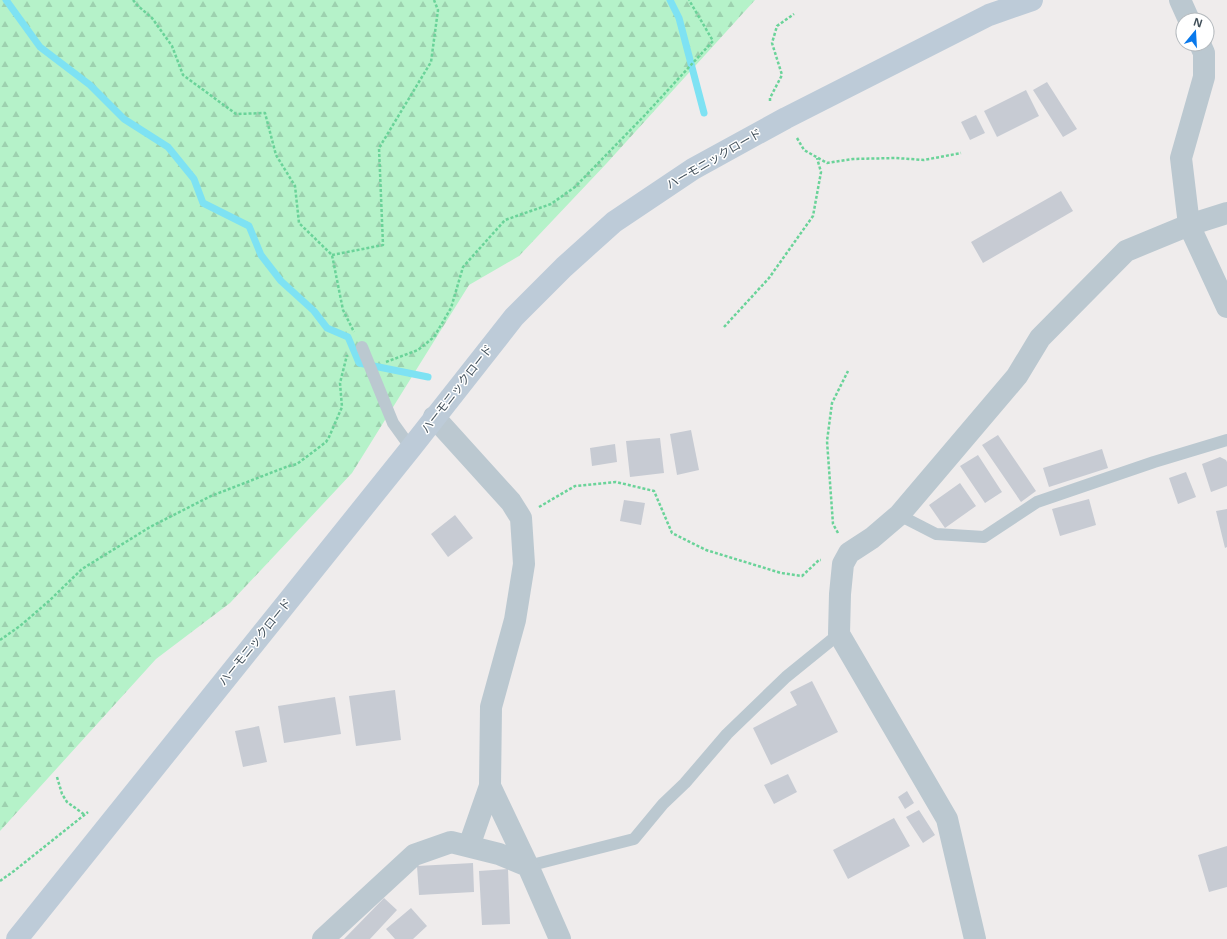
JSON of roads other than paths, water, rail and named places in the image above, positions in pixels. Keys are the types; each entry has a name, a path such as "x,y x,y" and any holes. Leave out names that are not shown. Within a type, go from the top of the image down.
{"street":[{"name":"ハーモニックロード","path":"17,939 411,448 514,317 564,267 614,222 693,168 786,118 989,15 1032,0"},
{"path":"1180,0 1185,12"},
{"path":"1204,52 1204,77 1181,158 1189,225 1227,307"},
{"path":"974,939 947,820 839,634 840,594 846,558 899,515 1016,376 1040,338 1126,251 1189,225 1227,213"},
{"path":"434,417 511,502 521,518 524,564 515,620 491,706 490,786 469,846"},
{"path":"490,786 528,866 560,939"},
{"path":"323,939 414,854 451,842 499,854 528,866"}],"lane":[{"path":"363,350 392,423 411,448"},
{"path":"899,515 936,534 984,537 1037,502 1154,462 1227,440"},
{"path":"528,866 634,839 663,804 685,783 727,734 786,677 839,634"}],"waterway":[{"path":"6,0 40,47 90,85 124,119 168,147 194,179 203,203 249,226 261,255 281,281 314,311 327,328 348,337 359,363 428,377"},
{"path":"670,0 679,18 704,113"}]}
